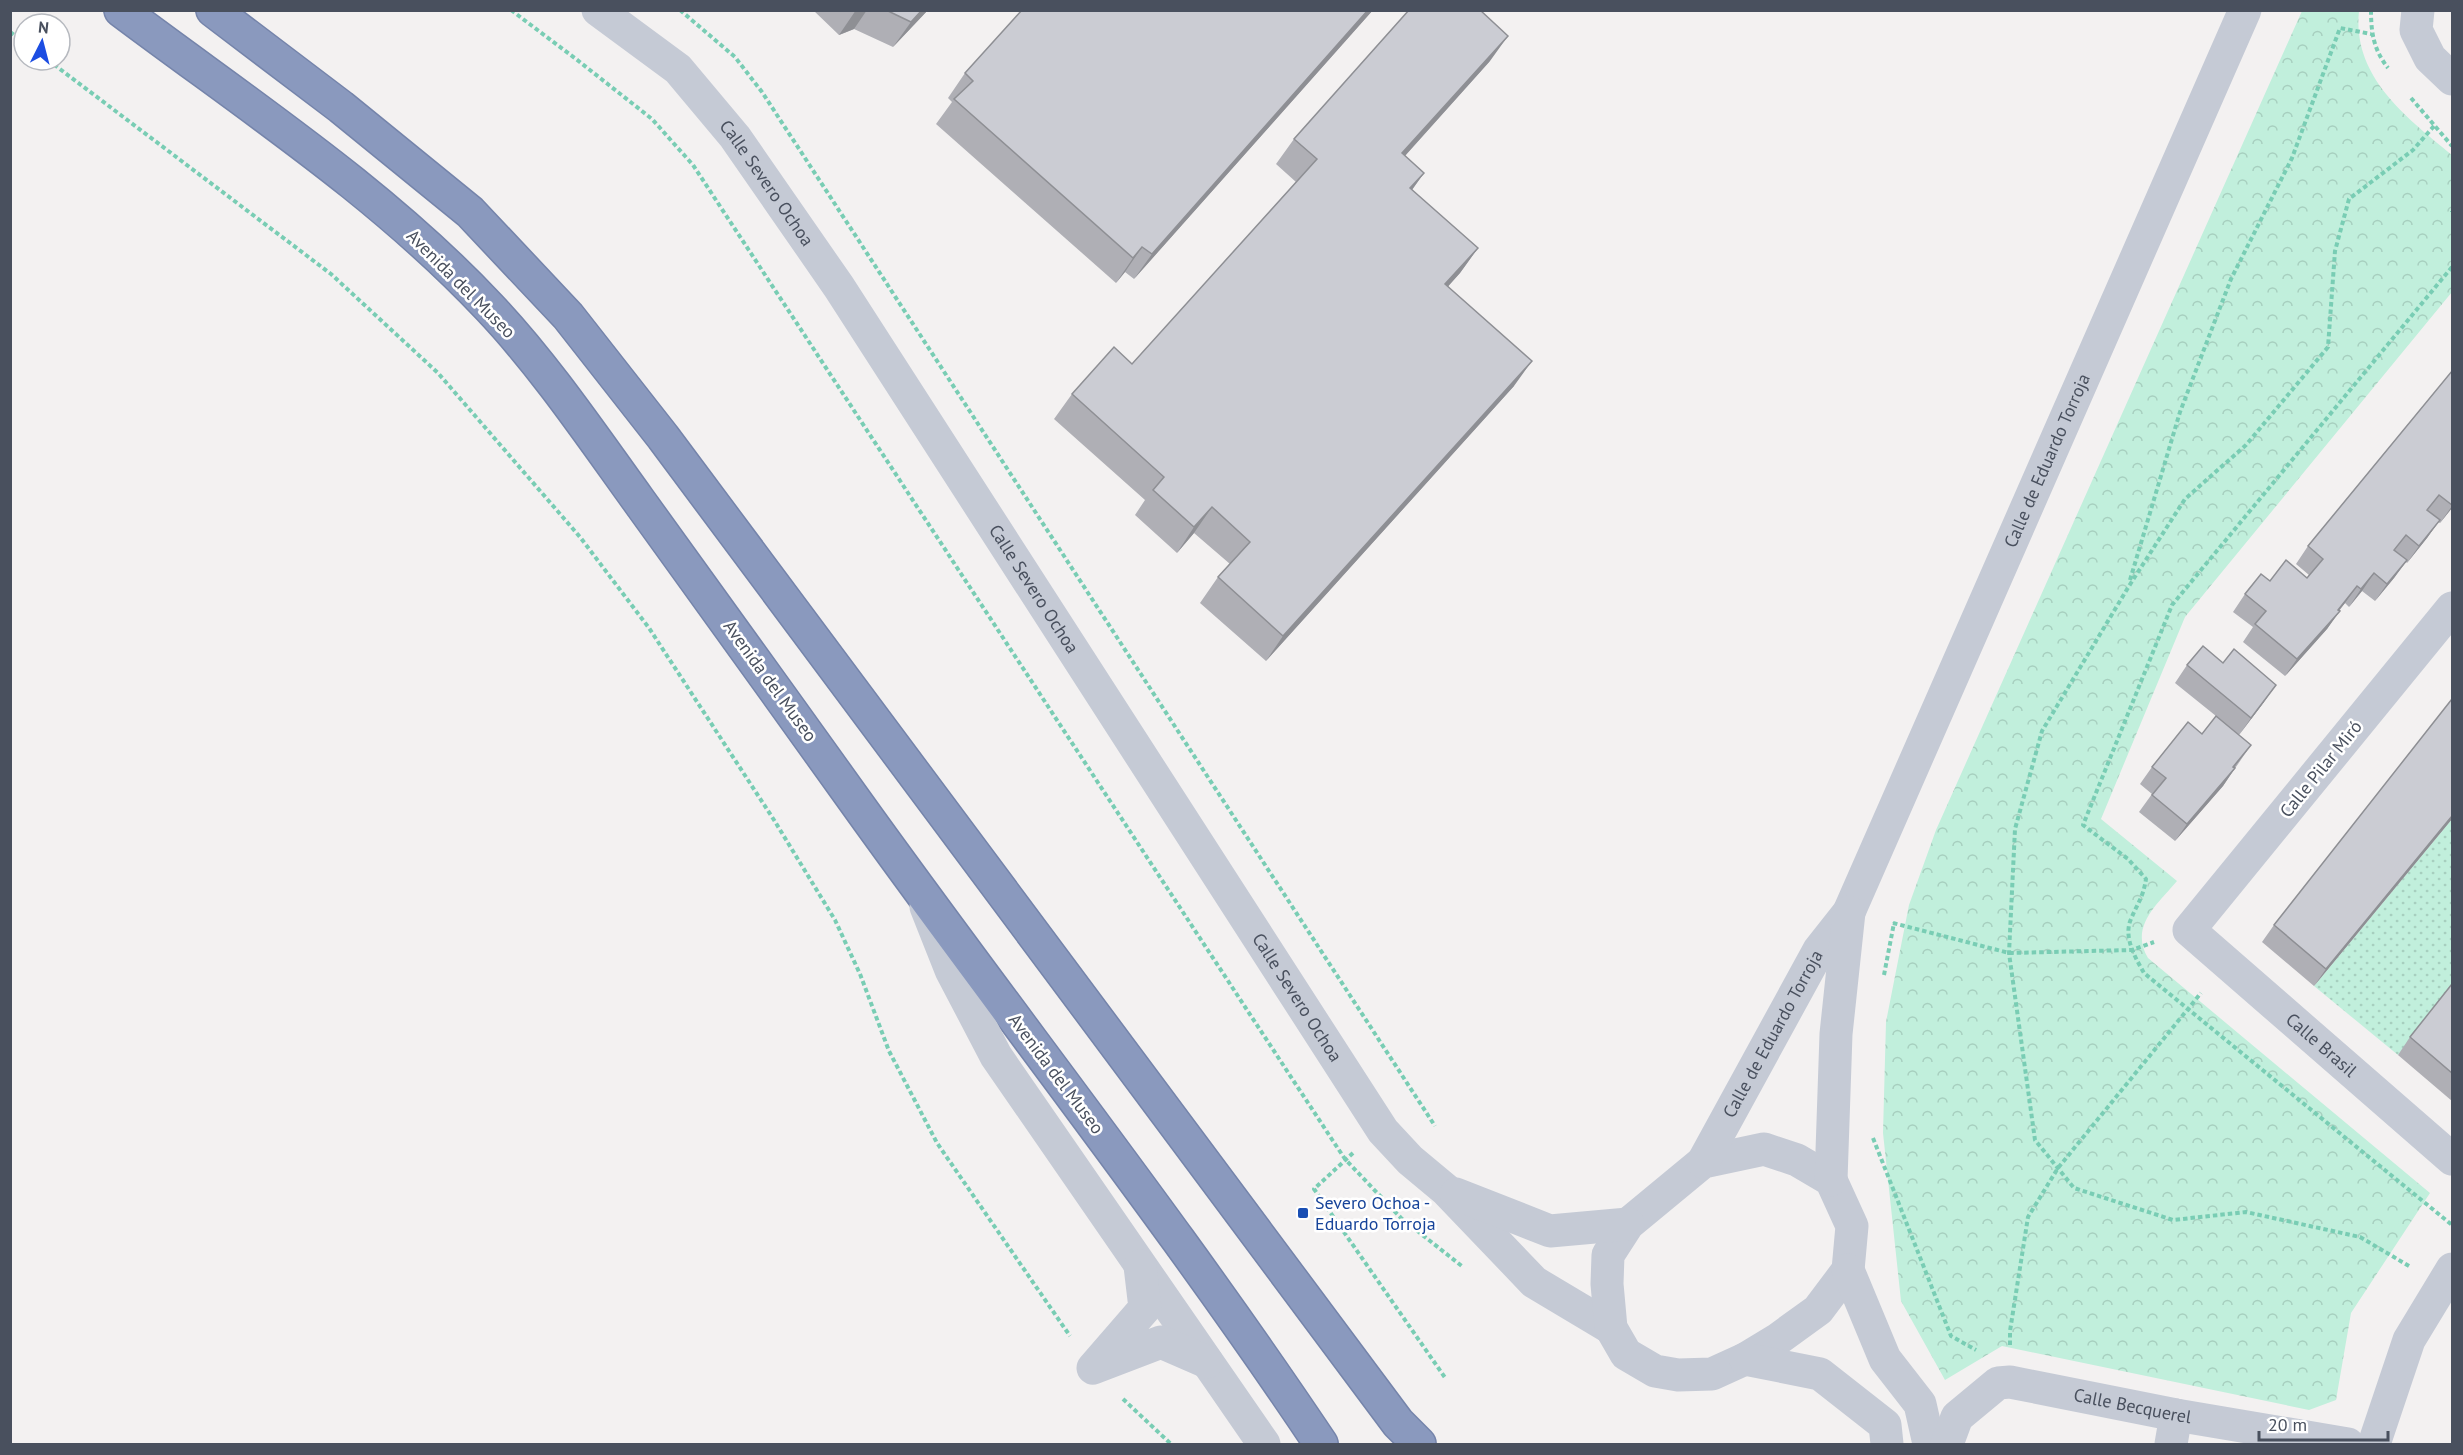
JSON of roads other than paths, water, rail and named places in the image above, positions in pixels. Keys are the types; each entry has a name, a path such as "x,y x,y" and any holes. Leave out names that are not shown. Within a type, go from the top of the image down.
{"highway":[{"name":"Avenida del Museo","path":"121,10 376,203 434,253 489,307 524,348 615,468 919,889 1107,1142 1321,1444"},
{"path":"213,10 341,107 470,212 568,316 663,437 1398,1423 1419,1444"}],"street":[{"name":"Calle Severo Ochoa","path":"598,10 678,69 735,137 839,286 1383,1131 1410,1160 1446,1190 1534,1282 1611,1328"},
{"name":"Calle de Eduardo Torroja","path":"1704,1162 1819,950 1849,912 2246,10"},
{"path":"2417,20 2430,58 2452,79"},
{"name":"Calle Pilar Miró","path":"2189,930 2452,608"},
{"path":"919,889 951,970 996,1056 1264,1444"},
{"name":"Calle de Eduardo Torroja","path":"1831,1180 1836,1034 1849,912"},
{"name":"Calle Brasil","path":"2189,930 2452,1159"},
{"path":"1848,1270 1818,1310 1778,1340 1712,1374 1678,1375 1655,1371 1626,1354 1611,1328 1607,1284 1608,1255 1628,1224 1704,1162 1764,1149 1797,1160 1831,1180 1852,1226 1848,1270 1885,1359 1920,1404 1929,1444"},
{"name":"Calle Severo Ochoa","path":"1446,1190 1550,1231 1628,1224"},
{"path":"1139,1264 1145,1308 1093,1368 1161,1342 1207,1362"},
{"path":"2374,1444 2409,1340 2447,1277"},
{"path":"1745,1359 1820,1374 1885,1425 1887,1444"},
{"name":"Calle Becquerel","path":"1947,1444 1957,1417 2004,1383 2173,1430 2348,1444"}],"place":[{"name":"Severo Ochoa - Eduardo Torroja","path":"1303,1213"}]}
